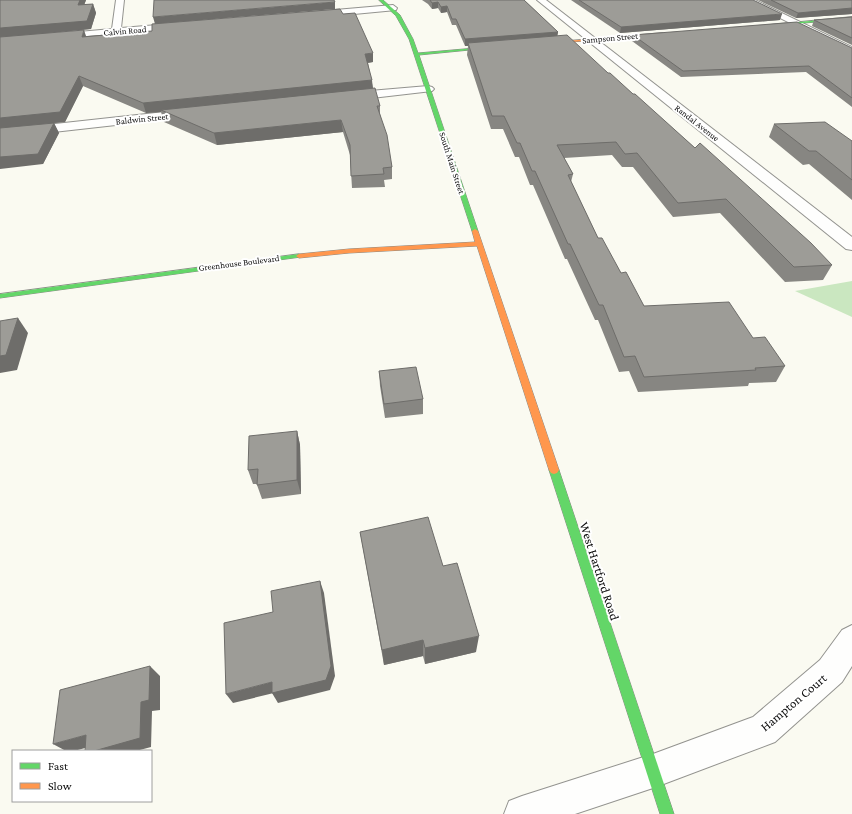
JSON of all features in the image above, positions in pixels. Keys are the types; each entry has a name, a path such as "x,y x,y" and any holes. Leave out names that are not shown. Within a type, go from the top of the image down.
{"street":[{"path":"116,32 120,0"},
{"name":"South Main Street","path":"381,0 393,8 406,25 417,54 509,336"},
{"name":"Randal Avenue","path":"541,0 852,245"},
{"path":"748,0 852,51"},
{"path":"302,16 393,8"},
{"path":"757,26 852,18"},
{"name":"Calvin Road","path":"0,42 193,26"},
{"name":"Sampson Street","path":"537,44 670,33"},
{"path":"417,54 506,47"},
{"path":"333,99 428,89"},
{"name":"Baldwin Street","path":"0,134 206,112"},
{"name":"Greenhouse Boulevard","path":"0,296 293,257 349,251 479,244"},
{"name":"West Hartford Road","path":"509,336 666,814"},
{"name":"Hampton Court","path":"522,814 653,771 762,730 831,671 852,640"}],"green space":[{"path":"852,281 852,317 795,291"}],"building":[{"path":"0,0 80,0 78,5 93,4 87,21 0,28"},
{"path":"154,0 334,0 335,2 153,17"},
{"path":"430,0 524,0 558,32 465,39 456,19 452,19 447,6 441,7 438,2 432,3"},
{"path":"579,0 753,0 782,14 621,27"},
{"path":"771,0 852,0 852,8 798,13"},
{"path":"340,9 343,14 355,13 373,53 365,54 372,80 143,103 79,76 60,112 0,118 0,37 84,30 82,37 152,31 152,24"},
{"path":"852,17 852,38 814,20"},
{"path":"797,22 852,48 852,98 809,66 683,71 633,35"},
{"path":"567,35 608,73 610,73 633,94 635,94 695,148 700,143 811,243 832,265 794,267 726,199 678,203 637,153 625,154 616,142 557,145 573,174 568,175 598,238 602,238 621,273 626,272 644,306 729,302 753,338 765,337 785,366 755,368 756,370 644,377 635,356 624,357 603,305 599,305 570,244 568,244 535,171 532,171 520,143 517,143 504,116 492,116 468,43"},
{"path":"375,88 380,106 377,106 387,135 392,167 383,168 384,174 351,176 350,145 341,120 214,133 161,110"},
{"path":"825,122 852,141 852,180 816,151 809,151 774,124"},
{"path":"54,123 38,154 0,157 0,128"},
{"path":"18,318 6,355 0,356 0,321"},
{"path":"416,367 423,399 384,404 379,371"},
{"path":"297,431 297,480 257,485 258,469 248,470 249,436"},
{"path":"428,517 443,566 457,563 479,636 425,648 423,640 382,650 360,532"},
{"path":"320,581 331,666 326,680 272,693 272,682 226,694 224,623 273,612 271,591"},
{"path":"150,666 149,700 141,702 140,738 98,750 85,750 86,735 53,744 60,690"}],"traffic: fast":[{"path":"381,0 398,15 411,39 475,231"},
{"path":"769,25 852,18"},
{"path":"417,54 498,47"},
{"path":"0,296 299,256"},
{"path":"554,470 667,814"}],"traffic: slow":[{"path":"544,43 663,34"},
{"path":"475,231 554,470"},
{"path":"299,256 349,251 479,244"}]}
